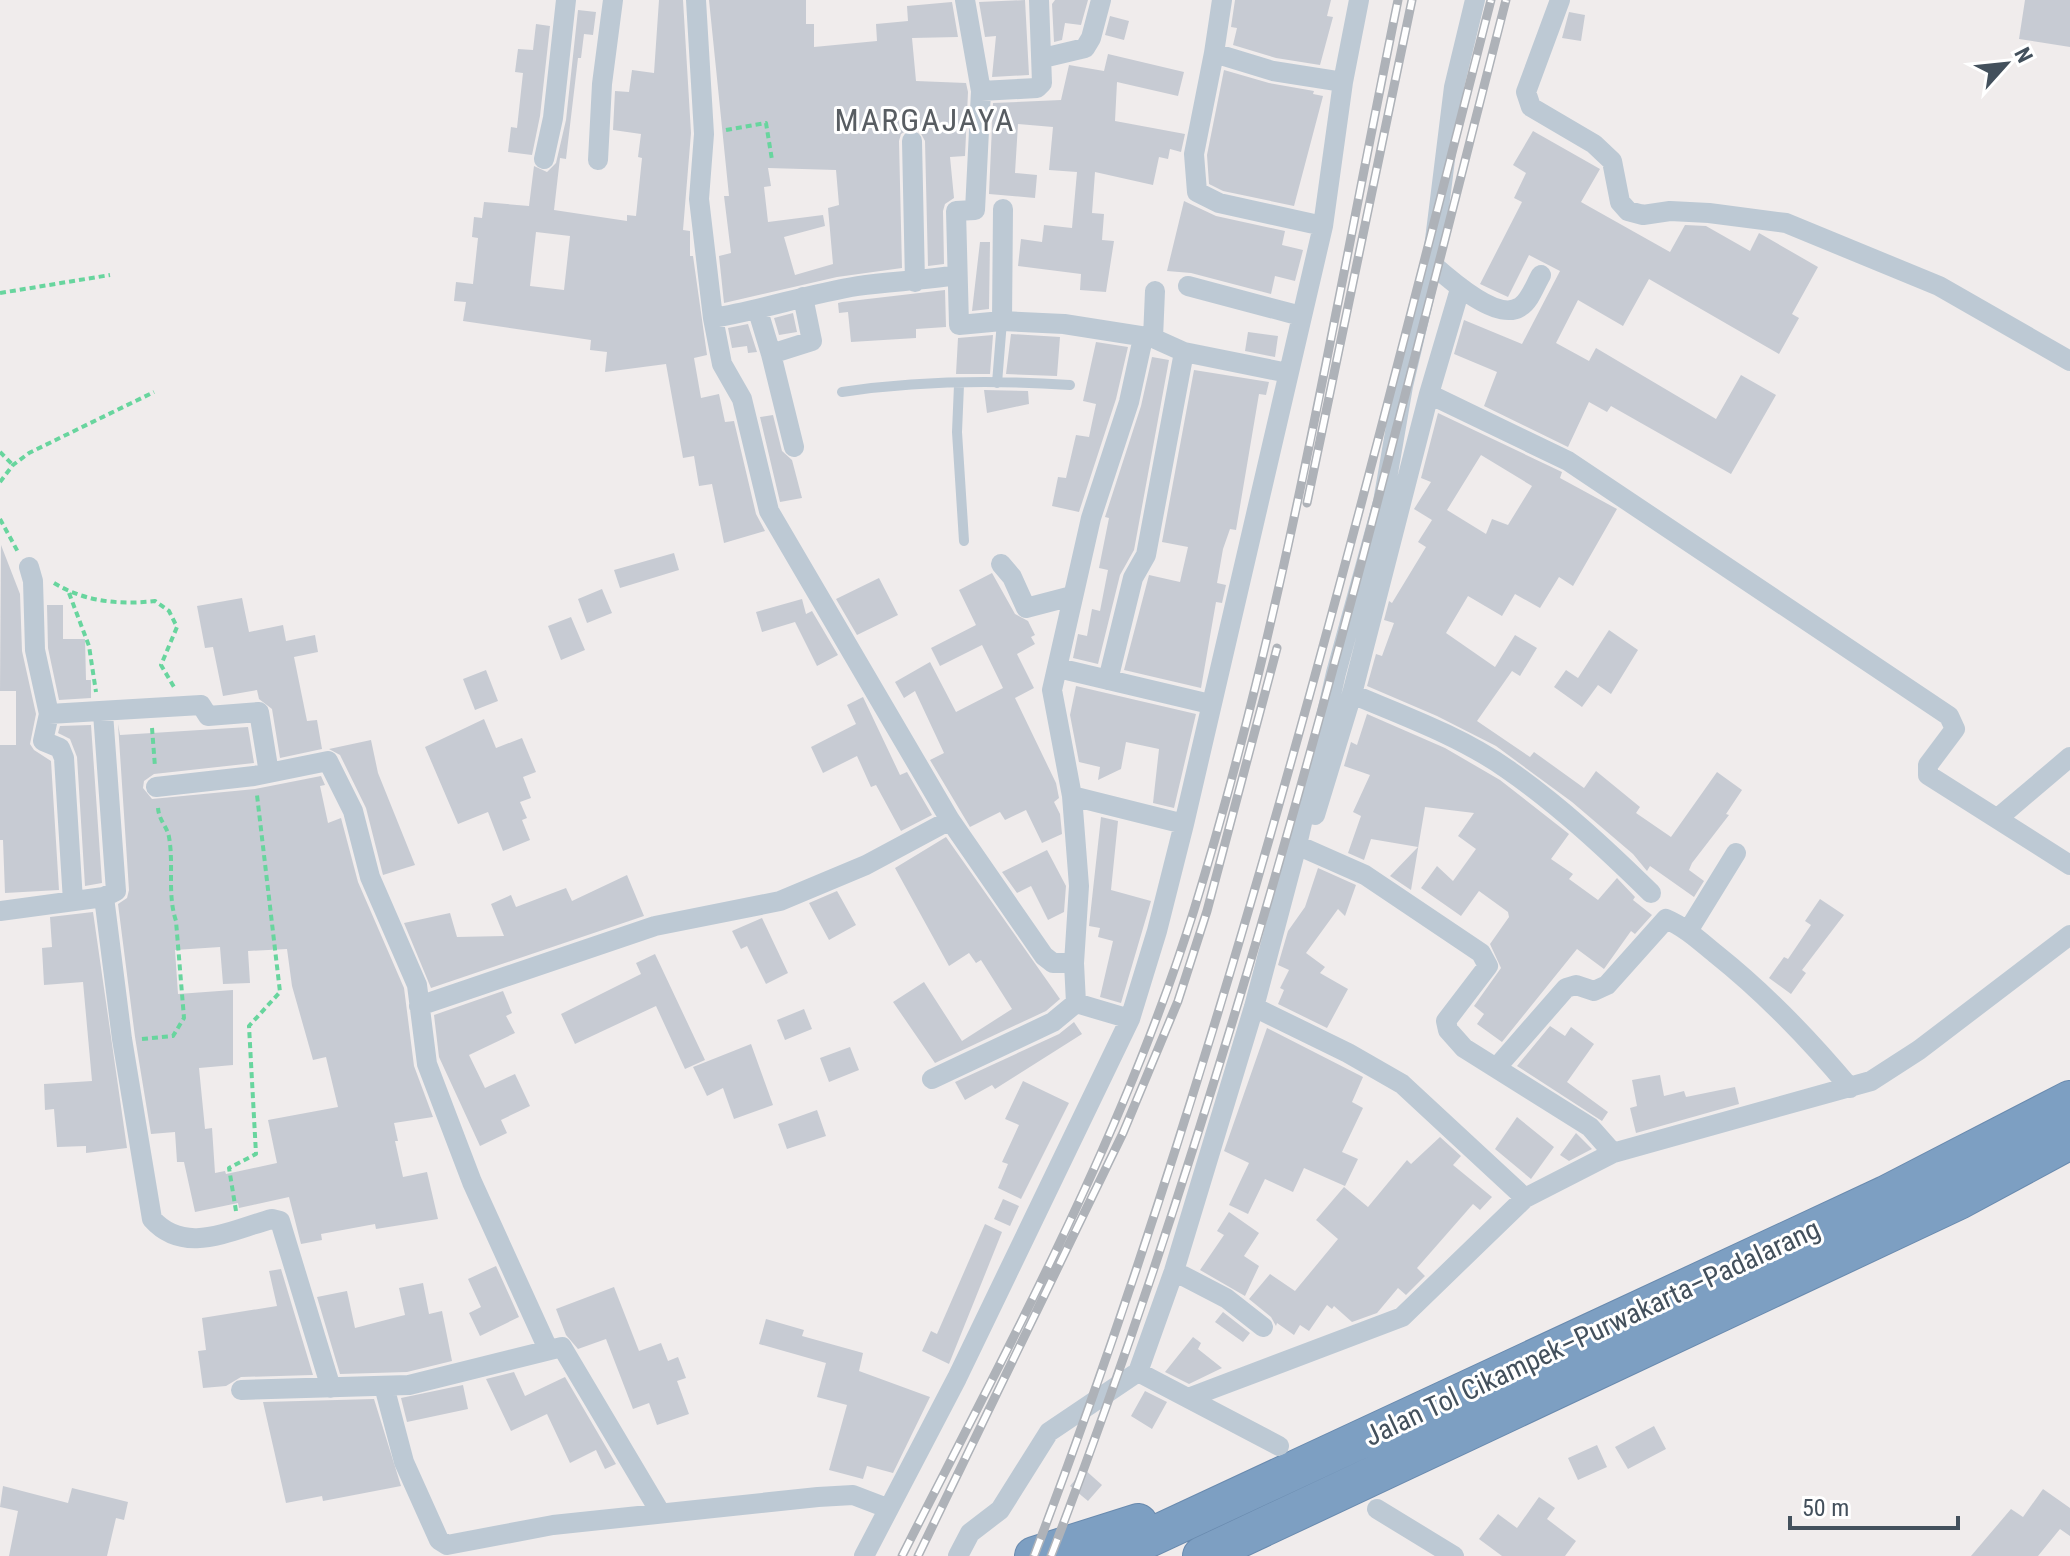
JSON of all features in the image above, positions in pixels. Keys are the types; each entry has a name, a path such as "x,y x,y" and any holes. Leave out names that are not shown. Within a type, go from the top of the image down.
{"highway":[{"name":"Jalan Tol Cikampek–Purwakarta–Padalarang","path":"1110,1556 1275,1464 1886,1195 2069,1100"},
{"name":"Jalan Tol Cikampek–Purwakarta–Padalarang","path":"1202,1556 1959,1200 2070,1140"},
{"path":"1034,1556 1275,1464"}],"street":[{"path":"544,159 553,118 566,0"},
{"path":"598,160 602,84 613,0"},
{"path":"696,0 704,134 699,199 713,318 722,364 742,399 769,511 950,820 1044,956 1053,963 1074,963"},
{"path":"965,0 981,91 975,210 956,211 959,325 1002,321 1064,324 1148,338 1184,352 1288,373"},
{"path":"981,91 1037,88 1042,83 1039,0"},
{"path":"1043,58 1085,48 1091,38 1101,0"},
{"path":"1222,0 1194,154 1197,192 1219,203 1323,226"},
{"path":"864,1556 957,1378 1130,1019 1157,931 1184,824 1323,226 1343,82 1359,0"},
{"path":"1301,847 1336,673 1383,502 1403,386 1432,264 1454,87 1475,0"},
{"path":"1560,0 1526,92 1531,107 1594,144 1612,161 1620,202 1628,211 1643,215 1670,211 1709,213 1786,223 1939,286 2070,361"},
{"path":"1214,53 1273,71 1343,82"},
{"path":"912,141 915,282"},
{"path":"1002,321 1003,209"},
{"path":"1432,264 1460,289 1501,310 1515,310 1525,303 1541,275"},
{"path":"713,318 758,311 803,297 860,286 956,275"},
{"path":"1188,286 1301,316"},
{"path":"958,1556 970,1533 1000,1510 1049,1432 1138,1372 1174,1271 1301,847 1352,694 1429,394 1460,289"},
{"path":"1076,1003 1074,963 1079,886 1072,796 1052,690 1091,518 1148,338 1155,291"},
{"path":"771,354 812,341 803,297"},
{"path":"758,311 794,447"},
{"path":"1108,680 1133,578 1146,555 1184,352"},
{"path":"1429,394 1560,456 1949,716 1955,729 1928,765 1928,775 2070,865"},
{"path":"1001,564 1012,577 1026,608 1072,596"},
{"path":"29,567 33,581 35,650 49,714 43,741 60,748 64,758 73,901"},
{"path":"1058,668 1210,704"},
{"path":"1352,694 1470,747 1507,769 1591,835 1651,893"},
{"path":"49,714 201,705 208,716 259,712 262,775"},
{"path":"0,911 104,897 116,889 107,810 103,713"},
{"path":"1998,818 2070,757"},
{"path":"156,787 262,775 328,761 353,811 370,877 417,985 427,1064 472,1182 548,1349"},
{"path":"1072,796 1184,824"},
{"path":"419,1006 655,926 780,901 866,865 950,820"},
{"path":"1301,847 1365,875 1481,953 1488,966 1446,1021 1448,1030 1464,1048 1590,1127 1613,1153"},
{"path":"1688,931 1736,853"},
{"path":"104,897 122,1039 152,1219 165,1233 189,1241 272,1219 280,1221 286,1231 331,1388"},
{"path":"1497,1067 1566,988 1576,985 1594,991 1607,985 1664,919 1688,931 1798,1026 1850,1088"},
{"path":"1188,1398 1402,1317 1525,1198 1613,1153 1850,1088 1883,1074 2070,935"},
{"path":"1076,1003 1130,1019"},
{"path":"932,1079 1053,1022 1076,1003"},
{"path":"1254,1007 1348,1053 1402,1084 1525,1198"},
{"path":"1174,1271 1226,1298 1263,1327"},
{"path":"241,1390 409,1385 562,1347 660,1512"},
{"path":"1138,1372 1188,1398 1275,1464"},
{"path":"384,1386 404,1462 439,1540 447,1545 553,1525 853,1495 887,1508"},
{"path":"1377,1509 1454,1556"}],"lane":[{"path":"997,383 1002,321"},
{"path":"842,392 895,384 1070,385"},
{"path":"959,385 957,432 964,541"}],"path":[{"path":"704,134 766,123 772,160"},
{"path":"0,293 110,275"},
{"path":"0,482 13,465 154,392"},
{"path":"0,452 13,465"},
{"path":"103,713 89,646 68,592 121,605 155,601 169,611 177,627 161,665 168,681 201,705"},
{"path":"122,1039 173,1036 184,1018 176,921 172,907 169,834 159,821 150,710"},
{"path":"239,1228 229,1168 256,1154 249,1026 280,992 262,775"}],"building":[{"path":"659,0 683,0 691,133 683,230 690,231 690,256 693,256 707,355 694,358 701,398 719,394 725,422 734,421 756,514 765,531 724,543 712,484 699,486 694,456 683,458 666,364 605,372 607,352 590,350 591,340 463,321 466,302 454,301 456,282 473,284 478,238 472,237 474,217 482,218 484,202 529,206 534,166 547,172 556,163 566,120 578,10 596,12 593,35 584,34 581,58 578,58 566,159 560,158 554,210 627,221 627,215 636,216 642,158 638,157 641,134 613,130 615,91 629,92 632,70 654,73","holes":["536,232 570,236 564,290 530,286"]},
{"path":"709,0 806,0 806,24 814,24 814,47 877,41 876,24 908,21 907,6 952,2 958,37 912,38 916,81 966,83 968,92 965,156 950,157 954,198 945,204 943,211 944,264 928,266 925,141 919,130 911,128 901,134 899,141 902,268 837,277 724,303 719,256 731,253 724,196 729,196","holes":["768,168 836,170 839,205 828,208 833,264 795,275 784,237 825,226 823,215 768,222 764,187 771,186"]},
{"path":"1025,0 1029,75 992,77 996,36 985,37 979,2"},
{"path":"1055,0 1088,0 1081,25 1065,23 1062,40 1054,42 1052,4"},
{"path":"1235,0 1331,0 1327,16 1333,17 1320,65 1276,58 1233,45 1237,28 1231,27"},
{"path":"2025,0 2070,0 2070,47 2019,39"},
{"path":"1569,12 1585,15 1581,41 1562,38"},
{"path":"1110,16 1129,21 1124,40 1105,35"},
{"path":"536,24 550,26 540,116 532,155 508,152 511,127 517,128 523,73 515,72 518,49 533,50"},
{"path":"1108,54 1184,72 1178,96 1117,82 1115,121 1185,134 1181,152 1170,149 1168,159 1159,157 1153,185 1095,172 1092,213 1104,214 1102,240 1114,241 1106,292 1080,290 1081,274 1018,266 1021,239 1042,242 1044,225 1072,228 1077,172 1049,170 1053,127 1018,124 1015,173 1037,175 1035,198 989,194 993,103 1061,100 1069,65 1104,71"},
{"path":"1224,70 1269,83 1314,91 1313,94 1323,96 1294,206 1223,191 1209,184 1207,155"},
{"path":"1533,131 1600,169 1581,202 1670,252 1685,225 1706,226 1750,251 1759,233 1818,267 1792,314 1799,318 1779,354 1649,279 1623,326 1578,300 1556,343 1589,361 1596,348 1716,419 1741,375 1776,395 1731,474 1611,406 1607,412 1589,402 1568,447 1484,406 1497,372 1454,354 1464,320 1522,344 1560,271 1529,255 1508,297 1480,284 1522,202 1514,198 1526,173 1513,165"},
{"path":"1184,201 1216,216 1285,231 1282,245 1303,250 1295,281 1275,276 1271,294 1191,273 1167,271"},
{"path":"980,242 990,242 989,309 972,311"},
{"path":"945,290 946,327 916,329 916,338 851,342 848,312 839,313 838,303 842,302"},
{"path":"793,313 797,332 779,335 774,318"},
{"path":"748,324 757,352 748,353 747,346 732,348 728,328"},
{"path":"1248,332 1278,336 1275,357 1245,351"},
{"path":"1011,334 1060,337 1057,376 1006,374"},
{"path":"993,335 990,374 956,374 958,338"},
{"path":"1096,342 1128,347 1116,399 1079,512 1052,506 1058,477 1066,478 1076,435 1089,437 1096,404 1083,401"},
{"path":"1152,357 1169,360 1134,550 1120,575 1098,664 1073,658 1078,634 1087,636 1092,609 1100,611 1108,570 1099,568 1109,518 1105,517 1141,406"},
{"path":"1194,370 1269,382 1266,395 1259,394 1236,530 1230,529 1223,549 1217,583 1226,585 1222,603 1216,602 1201,688 1124,670 1149,575 1180,582 1188,547 1162,542"},
{"path":"984,390 1028,391 1029,404 987,413"},
{"path":"1438,413 1562,472 1560,478 1617,509 1573,586 1559,577 1540,608 1515,594 1502,616 1468,596 1446,633 1495,667 1515,635 1537,648 1520,676 1512,671 1477,721 1530,757 1534,752 1584,788 1596,771 1640,807 1636,813 1671,837 1717,772 1742,790 1726,814 1729,815 1692,863 1689,870 1704,881 1694,897 1650,866 1647,871 1633,854 1572,802 1496,746 1367,686 1376,654 1382,656 1394,623 1384,620 1389,601 1392,603 1426,547 1418,542 1432,520 1414,509 1431,482 1421,478","holes":["1481,455 1532,486 1508,525 1492,519 1486,534 1447,510"]},
{"path":"773,415 782,451 792,460 802,498 780,502 760,417"},
{"path":"1,545 20,594 22,651 36,714 30,744 51,761 59,890 5,893 3,840 0,840 0,745 16,745 16,691 0,691"},
{"path":"674,553 679,570 620,588 614,570"},
{"path":"992,573 1015,614 1028,621 1035,635 1031,637 1035,644 1017,654 1034,688 1015,698 1056,783 1059,798 1054,802 1060,814 1062,834 1042,843 1026,810 1005,820 1000,812 970,827 930,760 944,753 915,691 904,698 895,682 930,662 956,712 1003,688 982,645 940,666 931,648 976,625 959,590"},
{"path":"879,578 898,615 857,635 836,599"},
{"path":"602,589 612,613 587,623 578,599"},
{"path":"242,598 249,632 283,625 286,641 315,635 318,652 294,657 307,721 317,720 322,749 280,758 272,709 259,699 257,690 223,696 213,647 205,648 197,606"},
{"path":"802,599 806,614 812,611 838,655 817,666 795,622 762,632 756,612"},
{"path":"47,605 63,605 63,639 85,639 86,680 91,680 91,698 59,700 48,648"},
{"path":"571,617 585,650 561,660 548,626"},
{"path":"1609,630 1638,650 1611,694 1598,685 1582,707 1554,687 1566,670 1578,678"},
{"path":"486,670 498,701 475,710 463,679"},
{"path":"1076,686 1196,714 1174,808 1153,803 1159,749 1126,742 1121,769 1098,780 1100,767 1079,762 1070,715"},
{"path":"863,697 900,775 907,772 932,815 901,831 876,785 871,787 857,756 823,773 811,747 856,724 847,705"},
{"path":"1367,714 1445,748 1500,780 1569,834 1551,859 1573,874 1569,879 1598,900 1617,878 1635,897 1633,900 1652,915 1635,934 1631,931 1604,969 1577,949 1502,1042 1477,1024 1484,1014 1474,1006 1501,968 1490,944 1509,917 1508,912 1479,891 1461,916 1421,888 1437,866 1453,881 1476,849 1458,836 1474,813 1425,807 1411,890 1390,876 1418,847 1371,839 1364,860 1348,853 1361,816 1353,812 1370,775 1344,766 1351,742 1357,745"},
{"path":"484,719 496,748 522,738 536,772 523,777 531,798 520,802 527,818 522,820 530,840 503,851 488,812 458,824 425,747"},
{"path":"118,724 120,735 248,727 254,763 154,774 144,781 143,788 152,799 255,789 321,776 325,785 320,786 328,823 341,818 358,882 404,988 414,1066 433,1117 394,1123 398,1141 395,1141 403,1177 427,1172 438,1219 376,1229 375,1224 321,1234 322,1240 301,1244 289,1197 239,1208 238,1203 195,1212 184,1162 177,1162 175,1132 151,1134 118,904 127,898 129,890","holes":["220,947 223,984 250,983 248,951 287,949 292,986 313,1060 326,1057 338,1107 268,1120 277,1163 226,1174 225,1171 215,1173 212,1128 205,1129 199,1068 233,1065 233,990 178,994 175,950"]},
{"path":"91,725 102,883 85,886 77,757 70,739 58,733 60,726"},
{"path":"371,740 378,773 415,865 383,875 366,808 340,755 329,749"},
{"path":"1101,817 1118,821 1111,890 1151,901 1121,1003 1100,997 1113,941 1098,937 1100,928 1089,926"},
{"path":"946,837 1060,999 1046,1011 935,1063 893,1002 924,982 962,1041 1012,1009 981,960 976,963 969,953 949,966 895,868"},
{"path":"1047,850 1066,886 1064,912 1048,920 1031,886 1017,893 1002,872"},
{"path":"1318,868 1356,885 1345,916 1338,909 1306,953 1325,967 1320,973 1348,989 1327,1028 1278,1004 1284,990 1280,988 1289,970 1278,965 1288,931 1305,907"},
{"path":"627,875 644,916 431,988 404,923 450,913 457,937 504,936 491,904 511,895 516,907 566,888 572,901"},
{"path":"837,891 856,925 829,940 809,903"},
{"path":"1820,899 1844,915 1802,970 1806,973 1791,994 1769,978 1784,957 1788,959 1811,925 1805,921"},
{"path":"93,912 127,1148 86,1153 86,1146 57,1147 54,1109 45,1110 44,1084 92,1081 83,982 44,985 42,948 52,947 50,917"},
{"path":"762,918 788,973 766,984 747,946 741,949 732,931"},
{"path":"655,954 705,1060 685,1069 656,1006 575,1044 561,1014 641,974 636,963"},
{"path":"503,991 512,1013 506,1016 515,1033 469,1055 485,1088 515,1074 530,1106 501,1120 507,1133 480,1146 439,1057 434,1015"},
{"path":"804,1009 812,1029 785,1040 777,1020"},
{"path":"1074,1022 1082,1034 995,1089 992,1085 965,1100 955,1082 1059,1034"},
{"path":"1550,1026 1565,1036 1571,1027 1594,1044 1567,1082 1608,1112 1602,1121 1517,1066"},
{"path":"1267,1028 1363,1077 1352,1102 1363,1108 1342,1152 1358,1159 1345,1186 1304,1168 1293,1192 1265,1179 1248,1214 1229,1205 1249,1163 1224,1151"},
{"path":"751,1044 773,1105 734,1119 723,1088 707,1096 693,1067"},
{"path":"850,1047 859,1070 829,1082 820,1058"},
{"path":"1660,1075 1664,1096 1684,1091 1686,1097 1735,1087 1739,1104 1636,1133 1630,1108 1637,1106 1632,1080"},
{"path":"1023,1081 1069,1103 1021,1199 998,1188 1008,1164 1002,1162 1019,1125 1005,1119"},
{"path":"817,1110 826,1136 787,1149 778,1124"},
{"path":"1517,1117 1554,1147 1531,1179 1495,1149"},
{"path":"1576,1133 1592,1149 1569,1161 1560,1155"},
{"path":"1440,1137 1461,1156 1453,1165 1492,1197 1480,1210 1473,1204 1417,1268 1425,1276 1406,1295 1398,1288 1377,1313 1352,1322 1334,1306 1332,1309 1327,1305 1309,1331 1300,1325 1294,1335 1277,1323 1276,1326 1271,1317 1249,1299 1270,1274 1295,1291 1338,1239 1316,1220 1344,1187 1368,1207 1407,1160 1411,1164"},
{"path":"1003,1199 1019,1206 1010,1226 994,1219"},
{"path":"1229,1212 1259,1233 1244,1256 1259,1266 1245,1296 1200,1270 1224,1235 1217,1231"},
{"path":"985,1224 1002,1232 949,1364 922,1351 931,1331 937,1334"},
{"path":"496,1266 519,1317 480,1336 469,1313 481,1307 468,1279"},
{"path":"281,1269 313,1375 241,1377 226,1386 203,1388 198,1351 206,1350 202,1318 277,1306 269,1271"},
{"path":"423,1283 429,1314 442,1311 452,1361 407,1372 340,1374 317,1297 347,1291 355,1328 405,1315 399,1288"},
{"path":"614,1287 639,1351 661,1343 668,1361 678,1357 686,1378 677,1381 689,1414 657,1425 649,1403 633,1409 606,1339 578,1349 566,1335 556,1309"},
{"path":"1223,1312 1250,1333 1243,1342 1215,1322"},
{"path":"766,1319 804,1330 802,1336 863,1353 859,1371 930,1397 893,1473 867,1466 863,1479 829,1470 847,1405 817,1397 826,1363 759,1344"},
{"path":"1193,1337 1201,1343 1198,1349 1222,1368 1189,1384 1165,1372"},
{"path":"514,1372 525,1396 565,1377 616,1464 605,1469 596,1450 570,1463 547,1414 511,1431 486,1379"},
{"path":"463,1385 468,1409 407,1422 401,1398"},
{"path":"1145,1391 1167,1402 1152,1429 1131,1416"},
{"path":"374,1399 401,1486 323,1501 322,1496 286,1503 263,1402"},
{"path":"1654,1426 1666,1449 1628,1469 1615,1447"},
{"path":"1597,1445 1607,1467 1578,1480 1568,1458"},
{"path":"1084,1469 1102,1485 1088,1501 1070,1486"},
{"path":"3,1486 68,1503 72,1488 128,1502 124,1520 116,1518 107,1556 9,1556 18,1511 0,1507"},
{"path":"2043,1489 2070,1508 2070,1536 2060,1529 2038,1556 1971,1556 2011,1509 2023,1517"},
{"path":"1539,1497 1555,1508 1547,1519 1576,1541 1565,1556 1502,1556 1479,1539 1498,1514 1517,1528"}],"railway":[{"path":"902,1556 1023,1319 1099,1158 1166,994 1194,910 1256,686 1282,572 1398,0"},
{"path":"1307,503 1412,0"},
{"path":"1034,1556 1104,1365 1168,1173 1285,785 1491,0"},
{"path":"1051,1556 1121,1366 1245,980 1354,589 1506,0"},
{"path":"918,1556 1123,1133 1178,1001 1207,911 1277,648"}],"district":[{"name":"MARGAJAYA","path":"925,120"}]}
